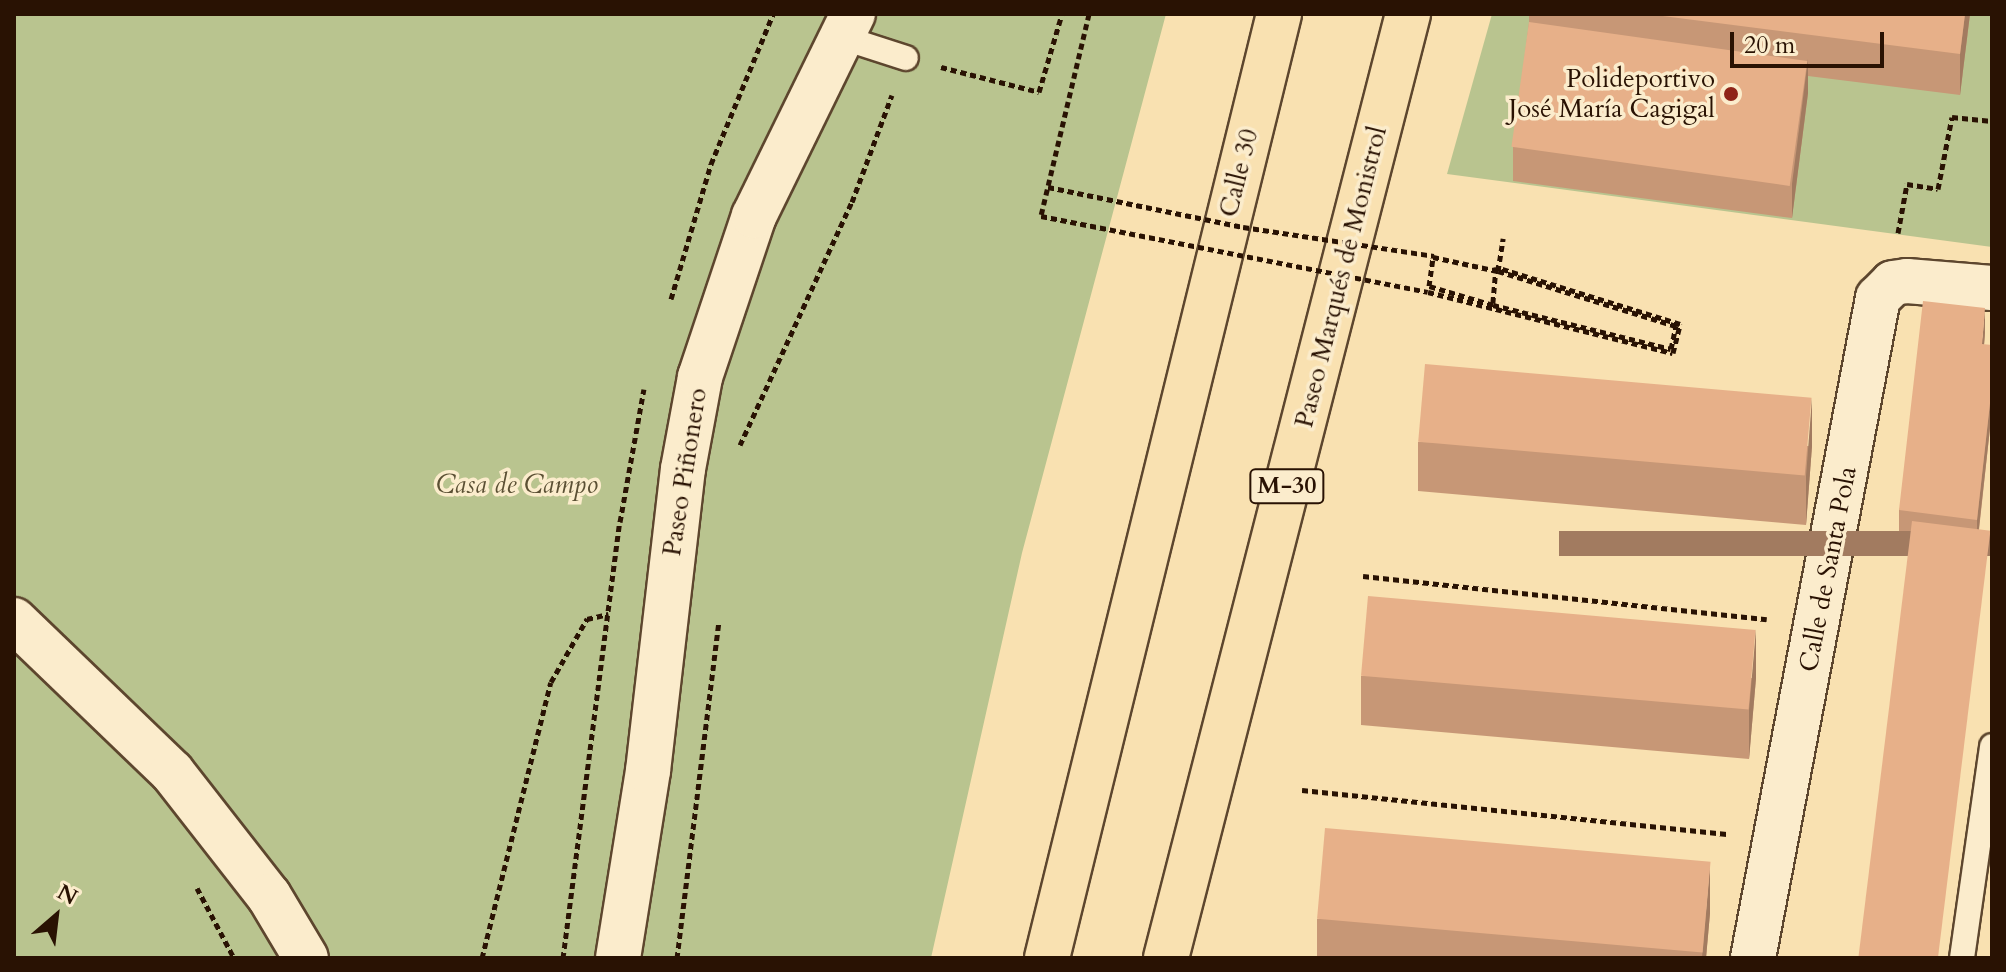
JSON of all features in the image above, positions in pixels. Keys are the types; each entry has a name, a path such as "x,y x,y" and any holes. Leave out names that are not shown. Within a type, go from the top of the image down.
{"highway":[{"path":"1047,958 1200,332 1249,14"},
{"name":"Calle 30","path":"1200,332 1279,14"},
{"name":"Paseo Marqués de Monistrol","path":"1166,958 1408,14"}],"street":[{"name":"Paseo Piñonero","path":"618,958 648,771 683,469 700,377 754,216 847,25"},
{"name":"Calle de Santa Pola","path":"1753,958 1878,298 1893,283 1907,281 1992,288"},
{"path":"14,620 172,772 269,896 306,958"}],"lane":[{"path":"847,25 906,58"},
{"path":"1962,958 1992,746"}],"path":[{"path":"737,453 852,202 906,58 1039,92 1062,14"},
{"path":"1048,187 1243,227 1434,256 1497,269 1680,324 1673,353 1428,292 1041,216 1089,14"},
{"path":"1907,184 1938,189 1952,117 1992,121"},
{"path":"1493,305 1503,238"},
{"path":"1433,257 1497,269 1676,326 1671,349 1493,305 1429,286 1433,257"},
{"path":"1363,576 1818,624"},
{"path":"677,958 720,611"},
{"path":"482,958 551,682 587,619 608,614"},
{"path":"1302,790 1776,839"}],"green space":[{"name":"Casa de Campo","path":"14,14 1166,14 1022,553 931,958 14,958"},
{"name":"Polideportivo José María Cagigal","path":"1492,14 1992,14 1992,247 1447,174"}],"building":[{"path":"1647,14 1965,14 1960,54"},
{"path":"1529,22 1807,61 1790,186 1511,147"},
{"path":"1923,301 1985,308 1982,344 1992,345 1992,385 1977,520 1899,510"},
{"path":"1425,364 1812,398 1805,476 1418,442"},
{"path":"1912,521 1990,531 1938,958 1858,958"},
{"path":"1368,596 1756,630 1749,710 1361,676"},
{"path":"1325,828 1711,862 1703,952 1317,919"}],"place":[{"name":"Polideportivo José María Cagigal","path":"1731,94"}]}
